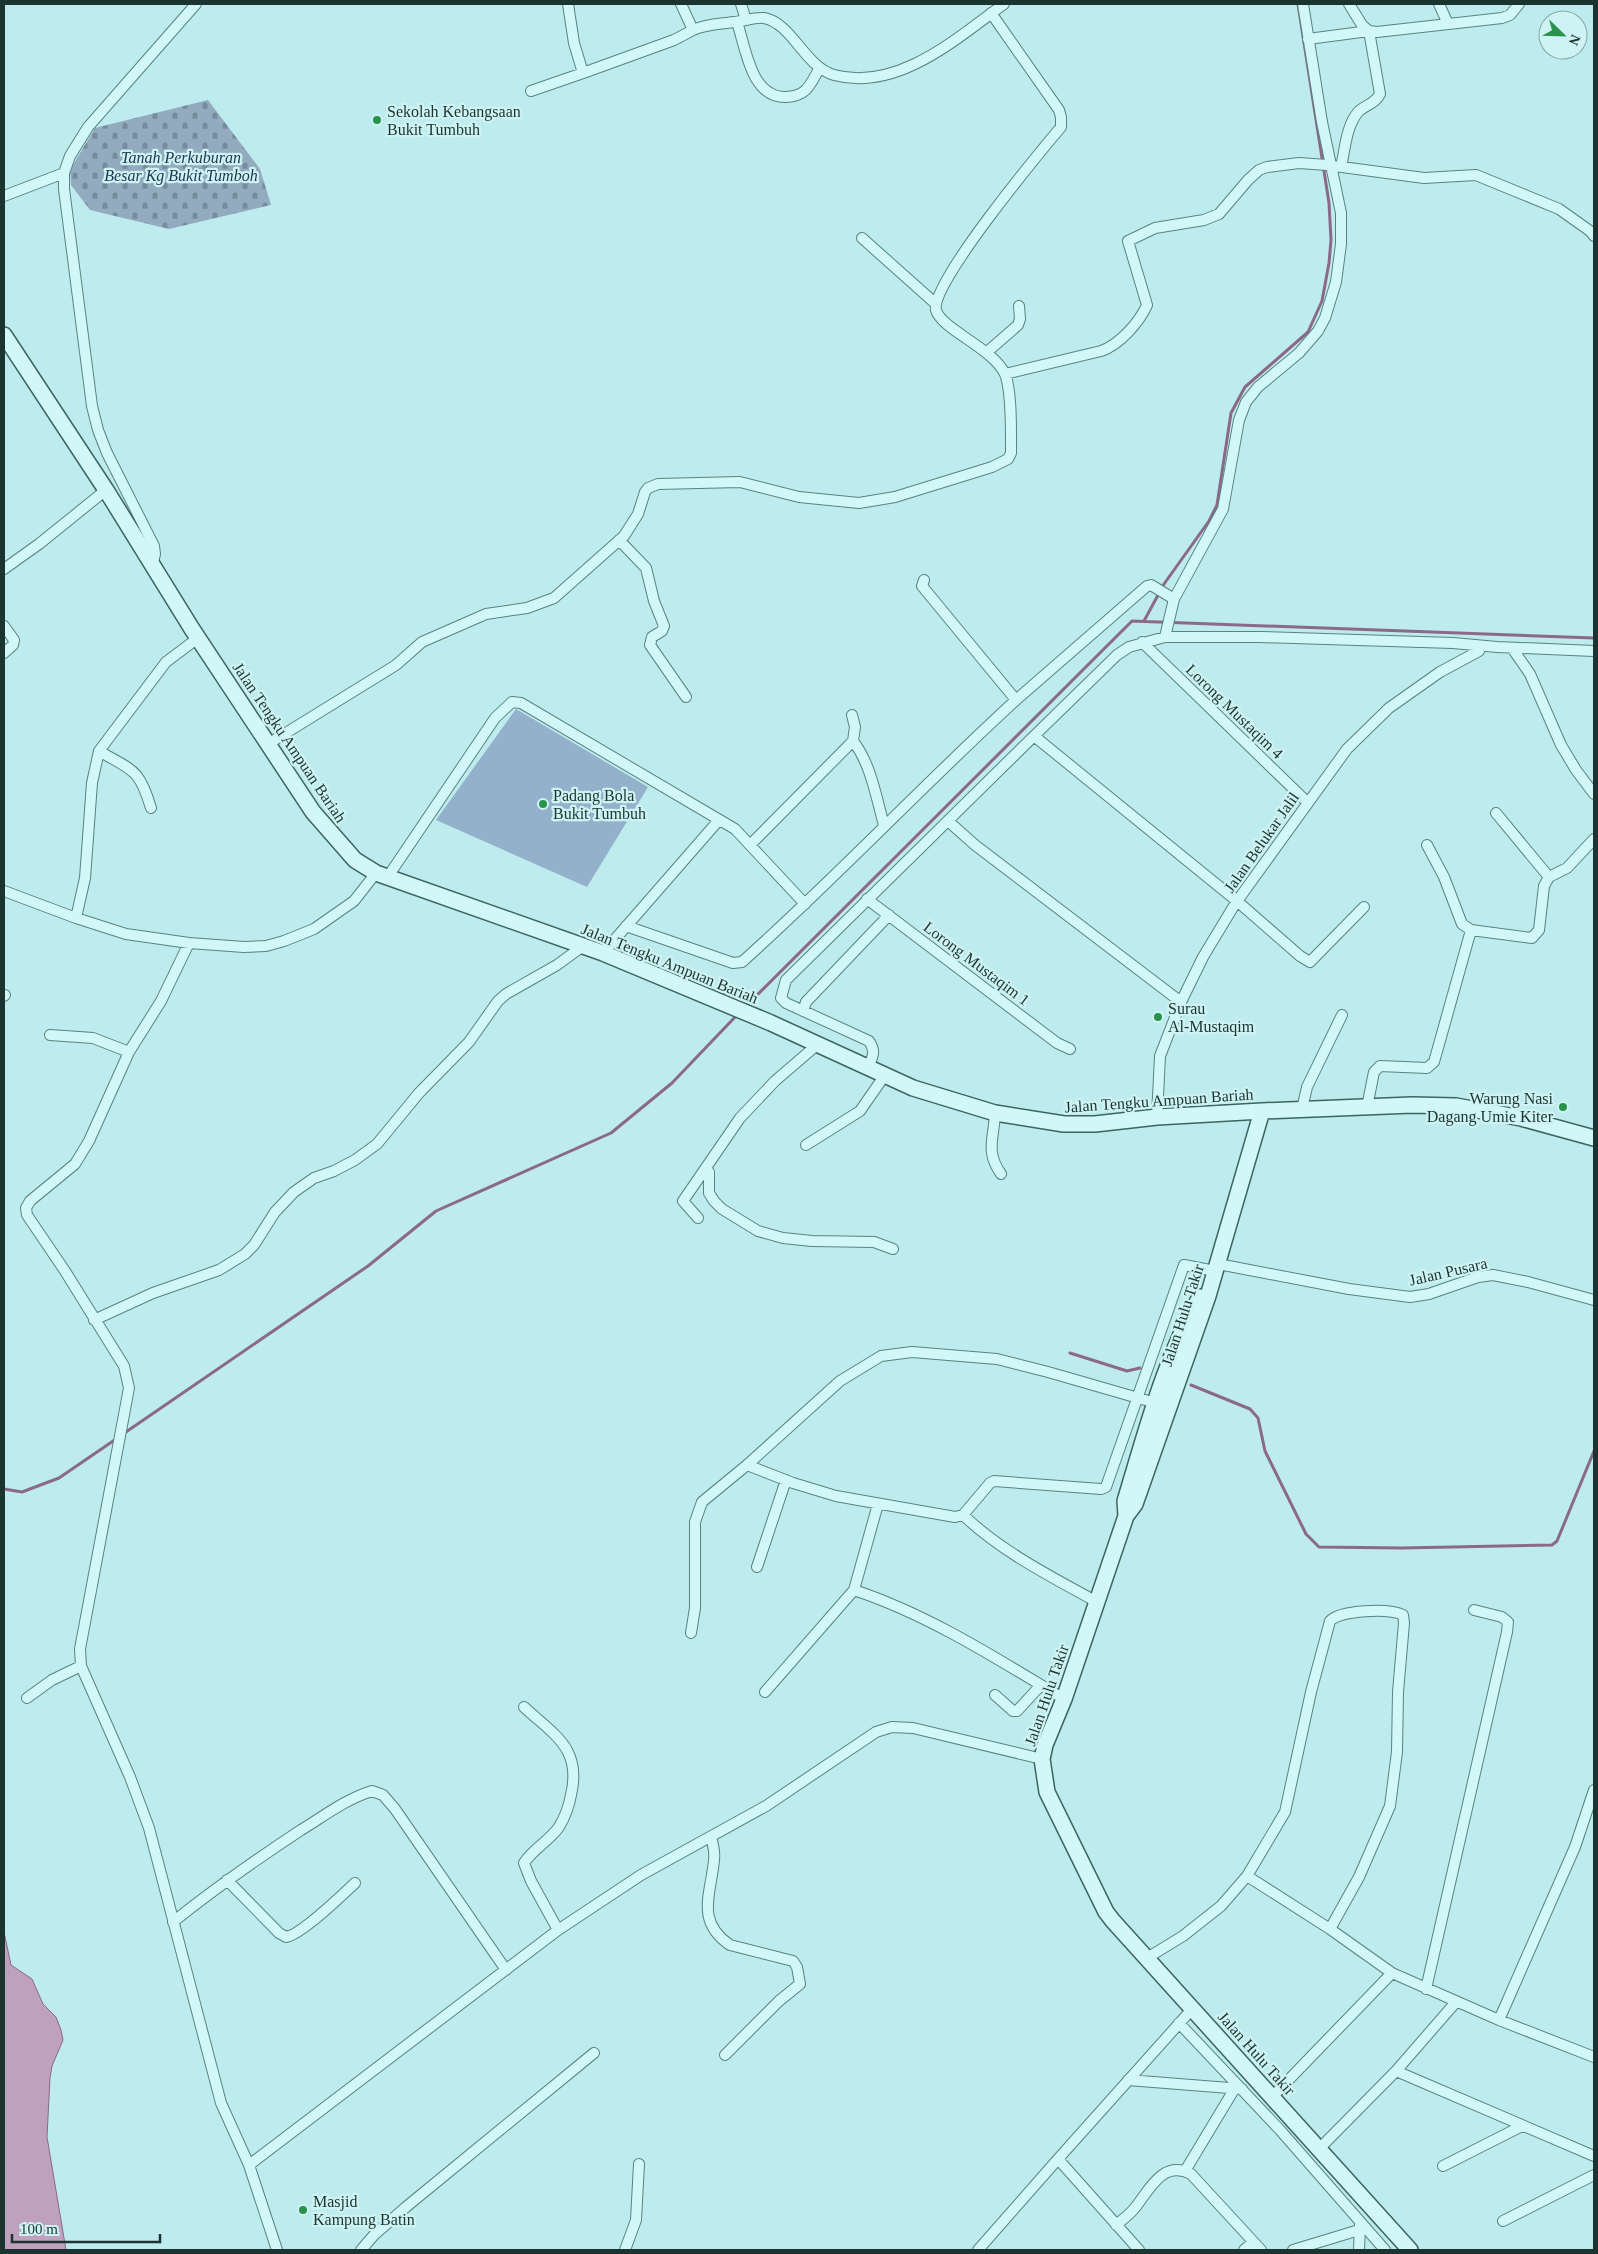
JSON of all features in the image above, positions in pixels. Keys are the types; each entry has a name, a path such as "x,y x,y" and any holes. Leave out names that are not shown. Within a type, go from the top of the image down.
{"main road":[{"name":"Jalan Tengku Ampuan Bariah","path":"4,335 153,563 198,638 313,812 355,860 381,875 603,953 771,1023 922,1091 995,1113 1064,1124 1095,1124 1158,1117 1302,1109 1456,1106 1522,1118 1594,1138"},
{"name":"Jalan Hulu Takir","path":"1262,1111 1209,1287 1208,1296 1163,1405 1135,1504 1126,1516 1042,1759 1047,1792 1106,1912 1410,2250"}],"street":[{"path":"153,563 154,546 106,453 92,406 65,198 64,173 70,156 88,127 196,4"},
{"path":"568,4 574,43 583,73"},
{"path":"681,4 693,30"},
{"path":"741,4 741,21 759,85 771,96 797,96 803,93 819,69"},
{"path":"531,91 674,40 693,30 764,18 775,23 819,69 836,76 849,78 893,72 924,59 1004,4"},
{"path":"1166,634 1171,614 1172,598 1223,510 1239,420 1246,402 1258,388 1309,343 1325,318 1336,282 1341,244 1340,213 1322,122 1303,4"},
{"path":"1330,166 1360,110 1376,102 1380,94 1369,32 1362,25 1349,4"},
{"path":"1439,4 1448,24"},
{"path":"1308,39 1502,18 1510,15 1518,4"},
{"path":"268,744 396,665 422,642 486,614 527,608 554,598 619,540 638,514 645,492 648,488 658,484 740,482 799,497 859,503 895,497 992,467 1008,459 1011,453 1010,407 1005,374 987,352 941,319 936,311 936,304 938,297 971,244 1002,200 1061,127 1062,122 1058,110 991,13"},
{"path":"1005,374 1101,351 1116,344 1144,313 1147,305 1128,241 1155,228 1204,220 1219,214 1248,180 1259,170 1267,167 1299,163 1424,178 1464,175 1485,178 1559,209 1590,230 1594,236"},
{"path":"4,196 64,173"},
{"path":"862,238 936,304"},
{"path":"987,352 1018,326 1020,319 1019,306"},
{"path":"4,569 106,490"},
{"path":"619,540 646,568 654,601 664,626 662,631 652,637 650,645 686,697"},
{"path":"924,580 922,586 1016,700"},
{"path":"626,926 733,963 742,962 805,904 957,754 1132,598 1147,586 1154,587 1172,598"},
{"path":"4,626 14,640 13,644 4,653"},
{"path":"868,1067 874,1055 873,1046 869,1041 786,1003 781,998 786,980 1117,655 1142,642 1166,634 1594,651"},
{"path":"76,918 85,878 92,783 99,751 166,662 198,638"},
{"name":"Lorong Mustaqim 4","path":"1142,642 1307,802"},
{"name":"Jalan Belukar Jalil","path":"1158,1117 1160,1056 1181,1002 1203,957 1237,901 1347,749 1389,708 1440,672 1478,651 1481,646"},
{"path":"1512,648 1530,674 1561,745 1576,770 1594,794"},
{"path":"4,891 76,918 126,934 189,943 244,947 266,946 284,941 314,929 354,901 381,875 495,718 512,702 521,703 735,829 805,904"},
{"path":"750,845 853,740 855,726 852,715"},
{"path":"1034,736 1237,901 1300,956 1310,962 1364,907"},
{"path":"853,740 861,751 866,764 884,826"},
{"path":"99,751 134,771 144,782 151,808"},
{"path":"1496,813 1549,877"},
{"path":"603,953 719,820"},
{"path":"948,821 975,845 1181,1002"},
{"path":"1428,845 1444,877 1462,924 1471,930 1532,938 1539,930 1544,886 1549,877 1567,868 1594,839"},
{"name":"Lorong Mustaqim 1","path":"867,899 1057,1042 1070,1049"},
{"path":"803,1011 806,1002 888,915"},
{"path":"1367,1107 1376,1068 1380,1066 1428,1068 1434,1062 1471,930"},
{"path":"189,943 161,1001 129,1052 89,1141 75,1164 30,1201 26,1208 27,1215 65,1271 124,1366 128,1388 80,1649 81,1666 130,1777 149,1828 221,2104 249,2165 277,2250"},
{"path":"94,1320 153,1293 219,1270 245,1254 254,1246 275,1212 294,1192 314,1178 334,1172 355,1160 377,1144 419,1093 469,1042 498,1001 506,994 557,965 583,946"},
{"path":"1302,1109 1307,1087 1342,1015"},
{"path":"50,1035 93,1038 129,1052"},
{"path":"698,1218 683,1201 740,1118 775,1081 818,1044"},
{"path":"806,1145 860,1111 885,1075"},
{"path":"995,1113 990,1150 994,1164 1001,1174"},
{"path":"705,1169 709,1172 709,1193 714,1201 758,1230 783,1238 812,1241 874,1242 893,1249"},
{"name":"Jalan Pusara","path":"1137,1398 1184,1265 1216,1268 1410,1297 1429,1294 1478,1276 1493,1275 1528,1282 1594,1300"},
{"path":"692,1633 695,1608 695,1522 698,1510 709,1496 747,1465 840,1381 881,1356 912,1352 997,1359 1163,1405"},
{"path":"747,1465 836,1496 955,1517 963,1515 990,1483 994,1481 1101,1489 1106,1487 1137,1398"},
{"path":"756,1567 786,1480"},
{"path":"765,1692 854,1590 878,1504"},
{"path":"963,1515 984,1534 1025,1563 1097,1602"},
{"path":"854,1590 901,1609 974,1645 1064,1699"},
{"path":"1147,1958 1183,1936 1221,1906 1247,1876 1267,1846 1285,1812 1311,1692 1330,1622 1337,1615 1389,1610 1403,1615 1404,1623 1398,1692 1397,1752 1392,1799 1359,1877 1330,1929"},
{"path":"1426,1989 1507,1632 1508,1622 1502,1617 1474,1610"},
{"path":"27,1698 52,1680 81,1666"},
{"path":"994,1695 1012,1711 1017,1712 1041,1685"},
{"path":"524,1707 566,1746 574,1764 574,1784 563,1819 553,1834 524,1863 531,1881 558,1930"},
{"path":"249,2165 558,1930 641,1875 766,1806 876,1732 892,1727 913,1728 1042,1759"},
{"path":"1499,2020 1575,1847 1594,1790"},
{"path":"173,1922 227,1880 341,1805 359,1795 372,1791 383,1795 395,1809 506,1970"},
{"path":"712,1837 715,1858 706,1903 713,1927 722,1939 730,1945 792,1961 797,1967 800,1984 779,2001 725,2055"},
{"path":"1247,1876 1330,1929 1392,1973 1499,2020 1594,2057"},
{"path":"227,1880 279,1933 286,1937 293,1936 355,1883"},
{"path":"1272,2097 1392,1973"},
{"path":"1319,2149 1396,2071 1456,2002"},
{"path":"978,2250 1193,2008"},
{"path":"1179,2023 1238,2089 1280,2130 1360,2226 1385,2250"},
{"path":"360,2250 374,2235 413,2201 594,2053"},
{"path":"1396,2071 1594,2156"},
{"path":"1128,2080 1238,2089"},
{"path":"1185,2171 1238,2089"},
{"path":"1443,2166 1522,2126"},
{"path":"1058,2159 1139,2250"},
{"path":"625,2250 636,2220 639,2164"},
{"path":"1116,2225 1133,2209 1159,2175 1177,2170 1185,2171 1191,2174 1261,2250"},
{"path":"1503,2221 1594,2174"},
{"path":"1293,2250 1360,2226"},
{"path":"1358,2250 1360,2226"},
{"path":"1244,2250 1253,2242"}],"shaded area":[{"name":"Padang Bola Bukit Tumbuh","path":"516,709 648,787 587,887 436,820"},
{"path":"4,1932 11,1965 32,1979 43,2004 56,2017 63,2040 52,2066 50,2078 47,2137 66,2250 4,2250"}],"green space":[{"name":"Tanah Perkuburan Besar Kg Bukit Tumboh","path":"208,100 260,169 271,205 169,229 90,210 71,185 70,170 95,128"}],"waterway":[{"path":"1144,621 1164,584 1209,521 1217,505 1231,413 1245,387 1308,332 1322,301 1331,240 1329,203 1298,4"},
{"path":"745,1007 1132,621 1594,638"},
{"path":"123,1434 368,1266 436,1211 611,1133 672,1083 737,1015"},
{"path":"1070,1353 1127,1371 1140,1368"},
{"path":"1191,1385 1250,1409 1258,1418 1265,1451 1306,1534 1319,1547 1402,1548 1552,1545 1557,1541 1594,1451"},
{"path":"4,1489 22,1492 59,1478 116,1439"}],"place":[{"name":"Sekolah Kebangsaan Bukit Tumbuh","path":"377,120"},
{"name":"Padang Bola Bukit Tumbuh","path":"543,804"},
{"name":"Surau Al-Mustaqim","path":"1158,1017"},
{"name":"Warung Nasi Dagang Umie Kiter","path":"1563,1107"},
{"name":"Masjid Kampung Batin","path":"303,2210"}]}
